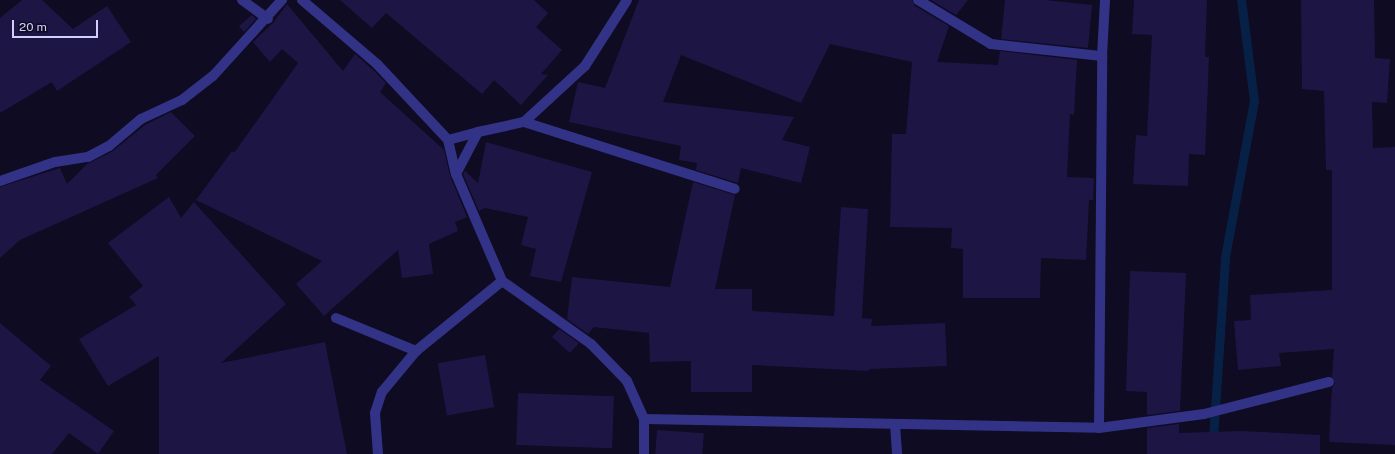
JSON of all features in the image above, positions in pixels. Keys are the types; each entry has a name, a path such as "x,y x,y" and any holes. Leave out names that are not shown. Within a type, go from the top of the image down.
{"street":[{"path":"242,0 268,18"},
{"path":"0,181 54,162 88,157 109,146 141,119 182,100 213,76 268,18 282,0"},
{"path":"302,0 378,64 448,140 456,174 502,282 591,344 627,381 644,419 644,454"},
{"path":"524,122 585,66 627,0"},
{"path":"918,0 991,44 1102,56"},
{"path":"1099,428 1102,56 1104,0"},
{"path":"448,140 524,122 735,189"},
{"path":"456,174 478,132"},
{"path":"378,454 375,413 382,392 416,351 502,282"},
{"path":"336,318 416,351"},
{"path":"644,419 1099,428 1204,414 1329,382"},
{"path":"895,424 897,454"}],"building":[{"path":"22,0 42,0 73,29 107,6 131,42 57,91 52,82 0,113 0,18"},
{"path":"340,0 534,0 548,13 536,27 562,50 541,74 548,75 521,105 494,80 482,94 386,13 372,28"},
{"path":"639,0 912,0 915,6 949,26 937,62 998,65 1000,51 1077,60 1074,115 1070,114 1067,177 1094,178 1093,200 1089,200 1086,260 1041,258 1040,298 963,298 963,249 951,248 952,228 890,227 892,134 906,134 912,62 830,44 801,103 681,55 663,102 794,117 782,140 810,147 801,183 741,168 738,183 696,170 697,163 679,160 681,146 569,122 578,82 605,88"},
{"path":"931,0 968,0 956,15"},
{"path":"1005,0 1045,0 1092,5 1088,48 1001,39"},
{"path":"1134,0 1207,0 1205,57 1209,57 1205,155 1189,154 1188,186 1133,184 1136,135 1147,136 1152,35 1132,34"},
{"path":"1301,0 1374,0 1375,58 1390,59 1387,103 1372,102 1373,148 1395,147 1395,445 1329,442 1332,388 1335,383 1332,377 1334,349 1279,353 1281,366 1238,370 1234,321 1251,320 1250,295 1332,290 1332,170 1326,170 1324,91 1302,89"},
{"path":"287,4 343,71 355,54 386,83 380,92 444,150 450,176 467,217 455,222 458,231 429,244 433,274 402,278 398,250 324,316 296,284 322,261 196,200 232,151 234,153 298,63 282,49 270,62 253,42 273,23"},
{"path":"252,15 256,19 244,32 239,26"},
{"path":"171,112 195,136 156,175 158,178 20,240 0,258 0,187 60,168 67,184 87,164 113,151 145,125"},
{"path":"486,142 592,172 561,282 530,276 536,249 521,245 528,217 485,208 479,211 463,174 465,171 478,183"},
{"path":"693,182 735,195 715,289 752,289 752,311 834,316 841,207 868,209 862,318 872,319 871,326 945,323 947,366 869,369 869,371 752,365 752,392 691,392 691,361 650,362 649,333 594,327 588,334 567,319 572,277 670,287"},
{"path":"169,197 181,218 194,202 286,304 221,363 325,342 347,454 159,454 159,356 108,386 79,339 136,305 129,297 143,286 108,243"},
{"path":"1130,271 1186,273 1180,411 1147,415 1147,392 1126,391"},
{"path":"0,323 51,366 40,380 114,431 98,454 69,433 52,454 0,454"},
{"path":"559,329 579,343 570,353 552,337"},
{"path":"485,355 494,407 447,416 438,363"},
{"path":"518,393 614,396 612,448 516,445"},
{"path":"1179,424 1179,433 1241,431 1320,435 1320,454 1147,454 1147,428"},
{"path":"657,430 704,433 702,454 655,454"}],"waterway":[{"path":"1212,454 1225,257 1254,101 1241,0"}]}
